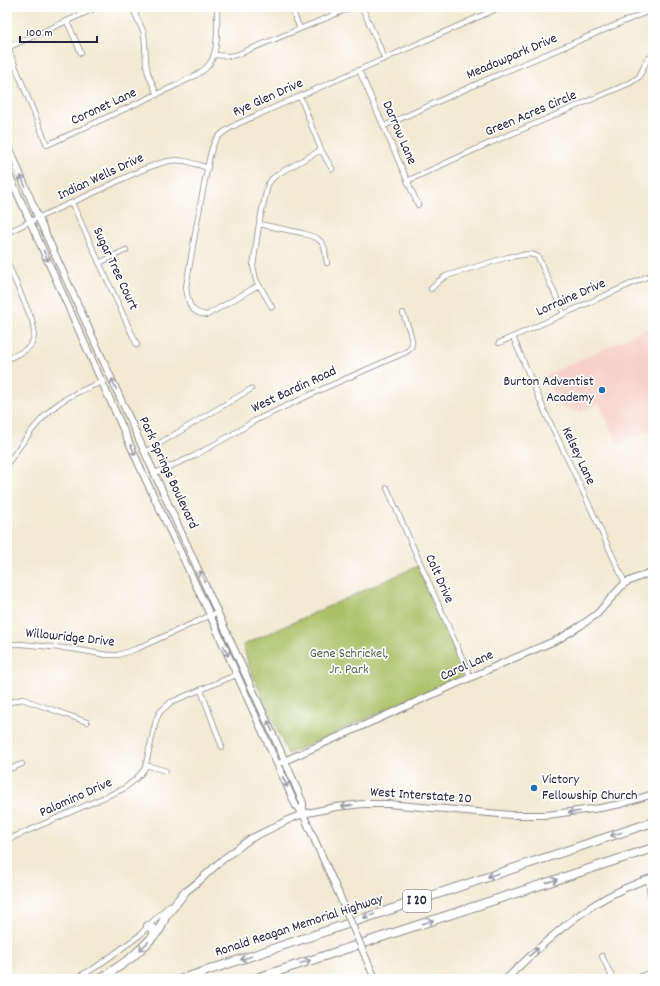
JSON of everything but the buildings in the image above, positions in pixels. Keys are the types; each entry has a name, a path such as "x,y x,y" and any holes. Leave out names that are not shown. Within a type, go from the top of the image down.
{"highway":[{"name":"Ronald Reagan Memorial Highway","path":"182,979 653,822"},
{"name":"I 20","path":"254,979 653,848"},
{"path":"101,979 131,958 155,935 160,929 165,917 184,893"},
{"path":"148,926 153,929 155,935"}],"main road":[{"path":"648,9 653,19"},
{"name":"Park Springs Boulevard","path":"7,142 38,217 285,761 303,803 303,814"},
{"name":"Park Springs Boulevard","path":"7,170 121,424 210,615 296,806 303,814 376,979"},
{"path":"121,424 130,419"},
{"path":"159,507 168,502"},
{"name":"Carol Lane","path":"277,764 559,639 597,614 625,583 653,571"},
{"name":"West Interstate 20","path":"184,893 250,838 303,814 336,807 388,804 511,815 547,815 621,804 653,794"},
{"path":"506,979 525,960 583,912 613,894 650,878"}],"street":[{"path":"7,48 98,7"},
{"path":"132,7 144,33 146,44 146,63 157,95"},
{"name":"Coronet Lane","path":"7,48 47,145 157,95 193,77 205,69 210,64 216,48 217,7"},
{"path":"292,7 300,29"},
{"path":"214,55 229,56 236,54 352,7"},
{"path":"362,7 385,58"},
{"name":"Rye Glen Drive","path":"259,285 207,315 198,313 191,306 188,299 186,286 201,198 210,157 215,142 220,135 237,124 501,7"},
{"name":"Meadowpark Drive","path":"384,126 648,9"},
{"path":"67,21 81,53"},
{"name":"Green Acres Circle","path":"408,181 483,146 630,84 638,77 647,60 653,55"},
{"name":"Darrow Lane","path":"359,70 418,205"},
{"path":"300,96 321,150 332,169"},
{"path":"272,307 256,280 253,266 259,224 268,184 273,178 321,150"},
{"name":"Indian Wells Drive","path":"7,233 30,220 72,203 154,165 169,161 183,161 208,168"},
{"name":"Sugar Tree Court","path":"72,203 138,345"},
{"path":"259,224 302,233 317,238 323,244 327,263"},
{"path":"99,263 126,250"},
{"path":"431,289 446,276 508,258 529,254 538,257 564,314"},
{"path":"7,262 32,320 34,336 31,345 24,352 7,359"},
{"name":"Lorraine Drive","path":"499,343 653,274"},
{"name":"West Bardin Road","path":"155,473 194,456 254,421 404,353 410,349 412,343 403,313"},
{"name":"Kelsey Lane","path":"513,337 545,412 625,583"},
{"path":"7,464 42,417 57,404 102,382"},
{"path":"145,452 251,389"},
{"name":"Colt Drive","path":"387,488 471,678"},
{"name":"Willowridge Drive","path":"7,644 73,649 107,655 118,655 136,649 218,612"},
{"name":"Palomino Drive","path":"7,840 132,784 142,773 146,765 156,720 160,712 171,702 236,675"},
{"path":"201,690 222,747"},
{"path":"7,703 22,700 28,701 87,722"},
{"path":"7,770 22,764"},
{"path":"146,765 166,771"},
{"path":"650,878 653,886"},
{"path":"650,878 653,899"},
{"name":"West Interstate 20","path":"74,979 93,969 140,935 184,893"},
{"path":"602,956 613,979"},
{"path":"635,979 653,971"}],"shaded area":[{"name":"Burton Adventist Academy","path":"653,326 653,428 618,445 599,403 582,412 560,407 545,376"}],"green space":[{"name":"Gene Schrickel, Jr. Park","path":"418,566 467,674 288,754 250,669 243,645"}],"place":[{"name":"Burton Adventist Academy","path":"602,390"},
{"name":"Victory Fellowship Church","path":"534,788"}]}
